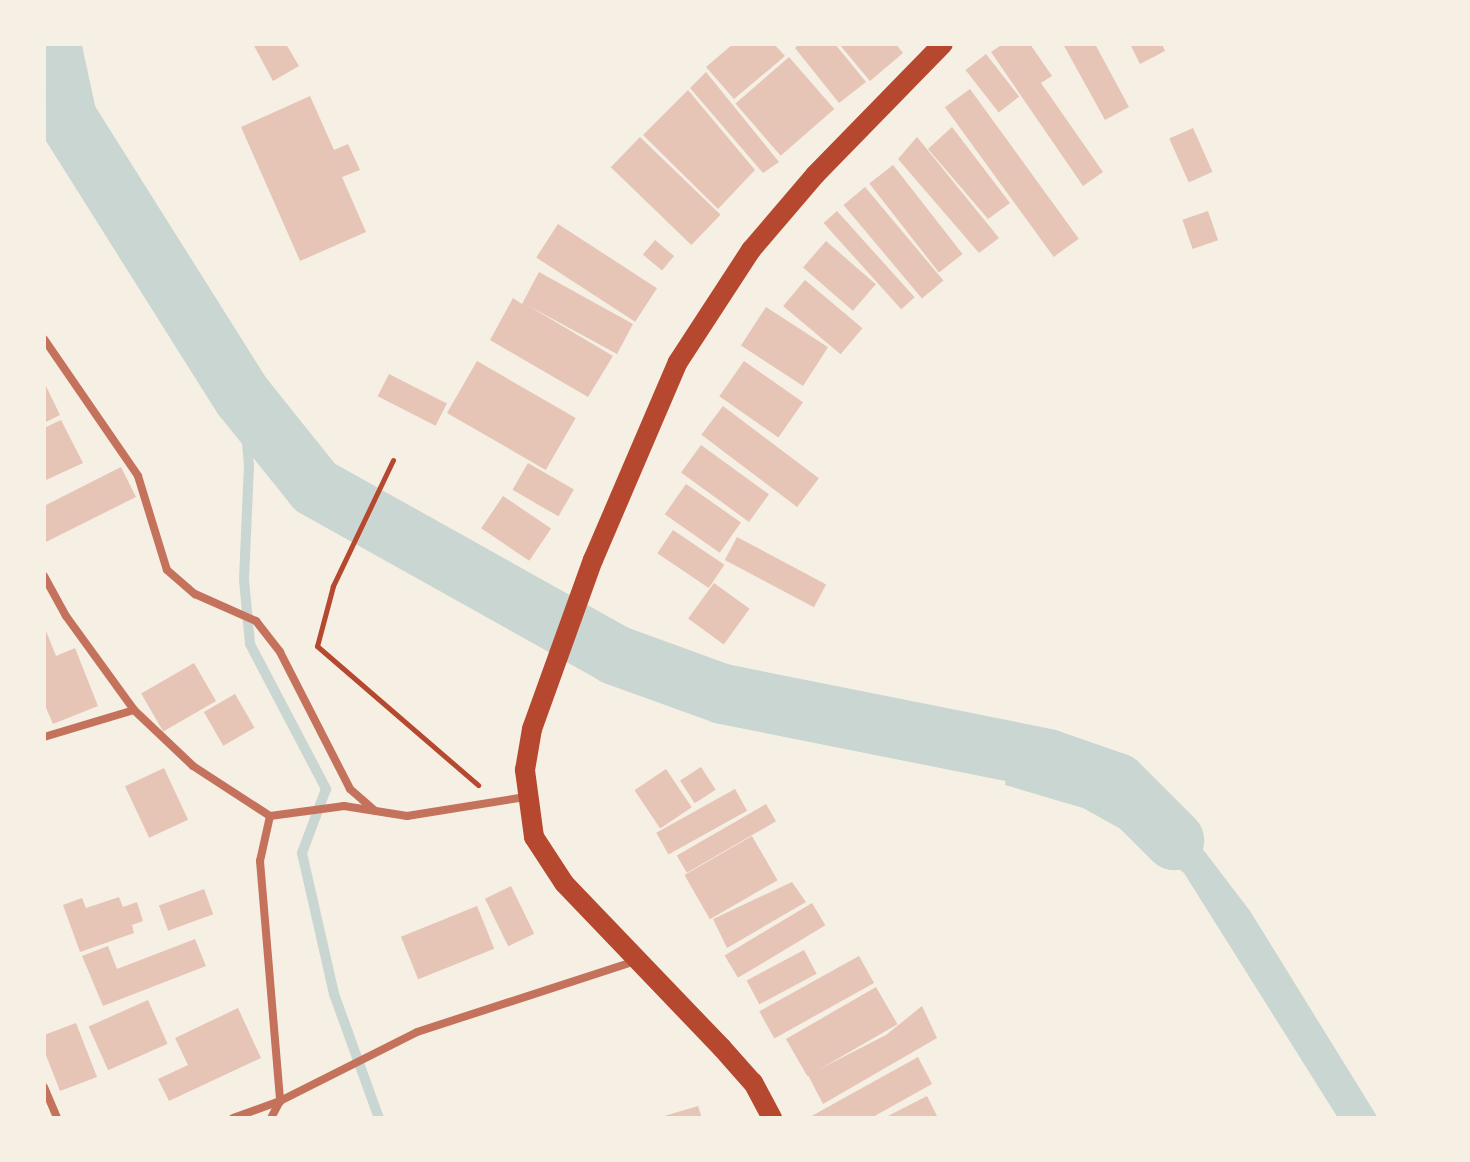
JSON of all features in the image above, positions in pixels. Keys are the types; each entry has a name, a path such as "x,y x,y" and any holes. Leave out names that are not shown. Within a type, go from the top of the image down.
{"main road":[{"path":"772,1118 753,1083 564,883 534,837 525,797 532,729 593,560 655,411 701,323 751,250 815,175 943,44"}],"street":[{"path":"44,339 138,476 167,570 195,594 256,621 280,652 350,789 375,811"},
{"path":"44,576 66,616 134,710 193,766 270,816 344,806 407,816 499,805 525,797"},
{"path":"44,737 134,710"},
{"path":"270,816 260,861 280,1101 271,1118"},
{"path":"233,1118 280,1101 417,1032 636,960"},
{"path":"44,1087 57,1118"}],"path":[{"path":"393,460 333,586 317,646 499,805"}],"shaded area":[{"path":"1009,759 1163,797 1250,911 1378,1118 1338,1118 1184,873 1146,843 1083,808 1005,785"}],"building":[{"path":"253,44 286,44 299,66 273,81"},
{"path":"733,44 774,44 785,56 734,99 706,67"},
{"path":"799,44 835,44 866,82 839,103 795,48"},
{"path":"839,44 896,44 903,53 870,81"},
{"path":"1003,44 1030,44 1052,76 1041,83 1103,172 1083,186 991,52"},
{"path":"1063,44 1095,44 1129,107 1105,120"},
{"path":"1130,44 1162,44 1165,51 1140,64"},
{"path":"986,54 1019,97 999,113 966,70"},
{"path":"789,57 834,109 781,156 735,104"},
{"path":"706,72 779,162 763,173 690,88"},
{"path":"970,89 1079,239 1054,257 945,107"},
{"path":"688,90 755,170 718,209 643,135"},
{"path":"310,96 334,150 348,144 360,170 342,177 366,232 300,261 241,127"},
{"path":"952,127 1010,203 988,219 928,149"},
{"path":"1193,128 1213,172 1189,182 1169,139"},
{"path":"640,137 721,215 691,245 611,167"},
{"path":"917,137 999,238 979,253 898,159"},
{"path":"893,165 963,254 939,273 869,183"},
{"path":"865,187 943,280 922,298 844,205"},
{"path":"837,211 915,297 901,309 824,223"},
{"path":"1208,211 1218,240 1193,249 1182,220"},
{"path":"558,224 657,288 635,322 536,258"},
{"path":"655,240 674,256 662,271 643,255"},
{"path":"826,241 876,284 853,311 803,267"},
{"path":"539,272 633,324 617,354 527,305 613,356 588,397 490,340 513,298 522,304"},
{"path":"805,280 862,328 841,354 783,306"},
{"path":"766,307 828,347 803,386 741,346"},
{"path":"477,361 576,418 546,470 447,413"},
{"path":"744,361 803,402 778,438 719,396"},
{"path":"389,374 447,404 436,426 378,396"},
{"path":"44,382 60,415 44,423"},
{"path":"723,406 819,478 797,507 701,435"},
{"path":"61,420 83,463 44,481 44,428"},
{"path":"701,445 769,494 749,522 681,473"},
{"path":"528,463 574,490 558,516 512,490"},
{"path":"121,467 136,497 44,543 44,506"},
{"path":"686,484 741,522 720,553 665,514"},
{"path":"503,496 551,528 529,561 481,528"},
{"path":"673,530 724,565 709,588 657,553"},
{"path":"737,537 826,584 814,607 725,560"},
{"path":"714,583 750,609 724,644 688,619"},
{"path":"44,626 56,656 75,648 98,706 53,724 44,703"},
{"path":"194,663 216,701 163,732 141,694"},
{"path":"235,694 254,728 223,746 204,712"},
{"path":"701,767 716,790 695,803 680,781"},
{"path":"164,768 188,820 149,838 125,786"},
{"path":"666,769 692,807 660,828 634,790"},
{"path":"735,789 747,811 668,854 656,833"},
{"path":"766,804 776,821 687,873 677,856"},
{"path":"752,836 778,880 710,919 684,875"},
{"path":"792,882 806,902 727,948 713,919"},
{"path":"511,886 534,934 508,946 485,899"},
{"path":"204,889 213,914 168,931 159,905"},
{"path":"119,897 123,907 137,902 143,921 132,925 134,933 80,952 63,905 82,898 86,908"},
{"path":"812,903 825,925 738,978 725,956"},
{"path":"477,906 494,949 418,979 401,937"},
{"path":"195,939 206,966 103,1006 82,956 108,946 117,969"},
{"path":"804,950 817,974 759,1004 747,981"},
{"path":"859,956 874,983 774,1038 759,1011"},
{"path":"876,987 898,1024 807,1076 786,1039"},
{"path":"148,1000 168,1044 108,1070 89,1026"},
{"path":"922,1006 937,1038 823,1104 808,1075 886,1035"},
{"path":"238,1008 261,1058 169,1101 158,1079 188,1065 175,1038"},
{"path":"76,1023 97,1077 60,1091 44,1050 44,1035"},
{"path":"918,1057 932,1084 871,1118 808,1118"},
{"path":"927,1096 938,1118 884,1118"},
{"path":"698,1106 702,1118 661,1117"}],"waterway":[{"path":"51,44 67,118 243,397 315,487 615,655 723,694 1048,759 1117,783 1174,840"},
{"path":"243,397 249,465 244,580 250,644 326,789 302,853 334,994 379,1118"}]}
